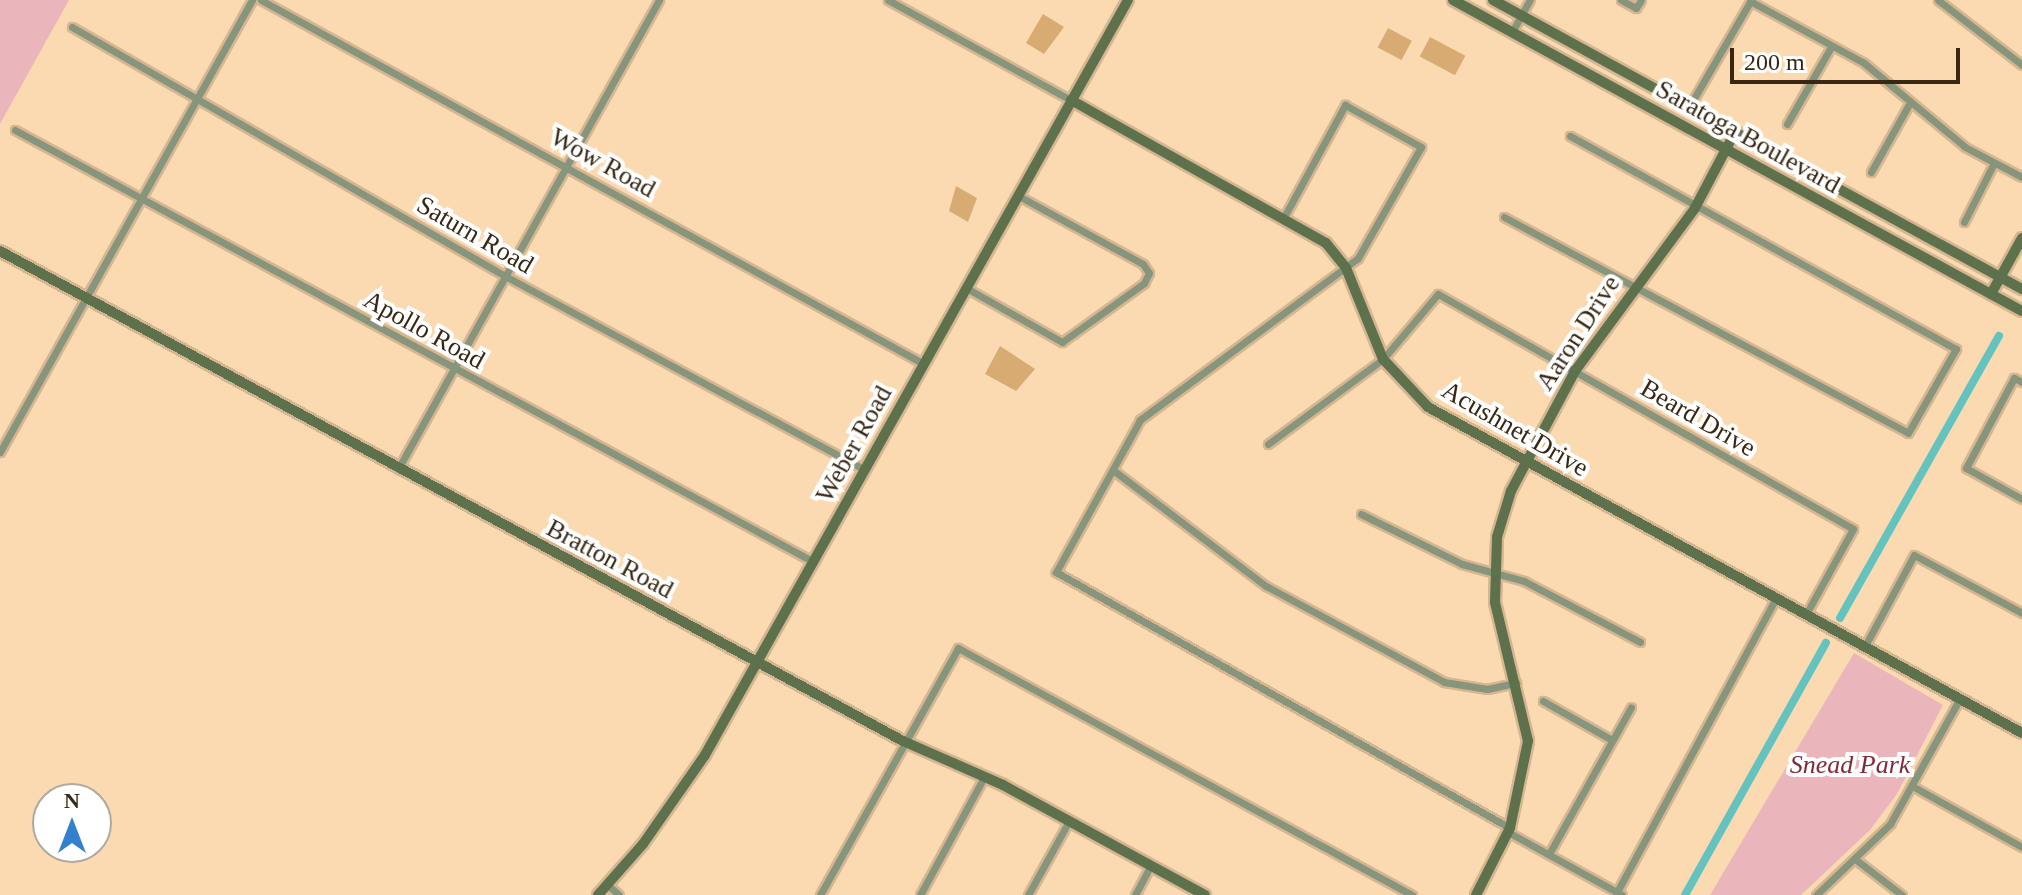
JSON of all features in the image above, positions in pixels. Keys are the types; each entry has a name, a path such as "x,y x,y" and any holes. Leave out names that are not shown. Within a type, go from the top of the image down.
{"street":[{"path":"0,452 252,0"},
{"name":"Wow Road","path":"261,0 924,364"},
{"path":"397,471 659,0"},
{"name":"Acushnet Drive","path":"888,0 1326,243 1346,268 1383,359 1428,407 2022,733"},
{"name":"Weber Road","path":"598,895 705,755 1128,0"},
{"name":"Saratoga Boulevard","path":"1453,0 2022,311"},
{"name":"Saratoga Boulevard","path":"1493,0 2022,289"},
{"path":"1512,32 1530,0"},
{"path":"1621,0 1636,8 1641,0"},
{"path":"1938,0 2022,65"},
{"path":"1689,107 1750,1 1864,63 1908,106 1994,163 2022,177"},
{"name":"Saturn Road","path":"72,27 199,97 507,277 864,469"},
{"path":"1787,124 1831,47"},
{"path":"1284,217 1345,105 1421,147 1364,251 1346,268 1140,420 1056,572 1620,894 1776,598"},
{"path":"1871,172 1908,106"},
{"name":"Apollo Road","path":"15,130 814,562"},
{"name":"Aaron Drive","path":"1476,895 1509,830 1528,741 1518,682 1498,625 1494,573 1504,511 1525,462 1575,371 1632,288 1695,208 1735,132"},
{"path":"1504,217 1908,433 1956,349 1695,208 1570,136"},
{"path":"1964,222 1994,163"},
{"path":"968,289 1062,342 1144,283 1149,273 1019,196"},
{"path":"1991,294 2022,238"},
{"name":"Bratton Road","path":"0,251 89,297 397,471 903,741 984,777 1205,895"},
{"name":"Beard Drive","path":"1383,359 1438,294 1853,529 1806,614"},
{"path":"1268,444 1383,359"},
{"path":"2018,380 1966,468 2022,499"},
{"path":"1113,470 1266,586 1444,682 1487,689 1518,682"},
{"path":"1361,514 1462,564 1524,581 1640,642"},
{"path":"1865,646 1914,555 2022,613"},
{"path":"820,895 903,741 958,648 1412,895"},
{"path":"1816,895 1855,859 1914,787 1959,700"},
{"path":"1543,701 1612,740"},
{"path":"1549,854 1631,707"},
{"path":"920,895 984,777"},
{"path":"1914,787 2022,847"},
{"path":"1028,895 1069,821"},
{"path":"1855,859 1902,895"},
{"path":"1135,895 1151,865"},
{"path":"607,884 619,895"}],"green space":[{"path":"0,0 69,0 0,124"},
{"name":"Snead Park","path":"1854,653 1943,705 1897,794 1870,830 1801,895 1710,895"}],"building":[{"path":"1043,14 1064,27 1044,54 1026,43"},
{"path":"1388,28 1412,41 1402,60 1378,47"},
{"path":"1430,37 1465,56 1455,75 1420,56"},
{"path":"956,186 977,198 968,222 949,211"},
{"path":"1000,346 1035,369 1016,391 985,374"}],"waterway":[{"path":"1840,618 1999,336"},
{"path":"1685,895 1826,643"}]}
